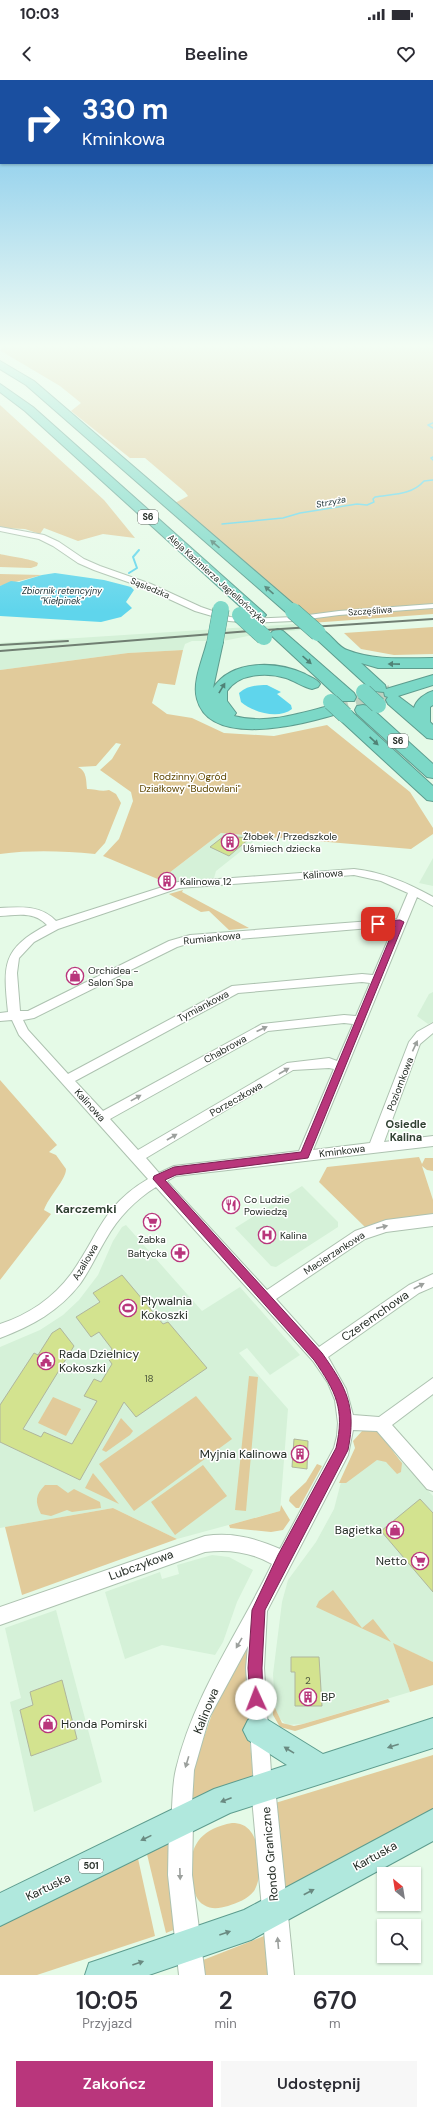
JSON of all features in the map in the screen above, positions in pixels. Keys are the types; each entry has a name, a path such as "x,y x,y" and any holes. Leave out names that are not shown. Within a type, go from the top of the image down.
{"highway":[{"name":"Aleja Kazimierza Jagiellończyka","path":"57,435 258,615 271,635 374,698 433,773"},
{"name":"Aleja Kazimierza Jagiellończyka","path":"75,435 298,634 374,698 429,741"},
{"path":"91,435 340,653 374,698 433,680"},
{"path":"108,481 158,539 221,604 271,635 312,684 337,709 433,796"},
{"path":"221,604 215,642 204,693 206,702 211,710 221,718 233,722 268,725 283,724 337,709"},
{"path":"340,653 378,663 433,663"},
{"path":"249,723 229,713 219,702 219,691 229,679 248,672 268,670 293,675 312,684"},
{"path":"429,741 422,706 433,696"}],"main road":[{"path":"258,1730 320,1769"},
{"name":"501","path":"181,1821 225,1800 433,1733"},
{"name":"Kartuska","path":"0,1910 181,1821"},
{"name":"Kartuska","path":"275,1911 433,1824"},
{"name":"Rondo Graniczne","path":"190,1960 275,1911"},
{"path":"101,1975 190,1960"}],"street":[{"name":"Sąsiedzka","path":"0,529 41,537 56,544 81,561 148,586 217,616 251,621 307,618"},
{"name":"Szczęśliwa","path":"307,618 339,613 433,606"},
{"name":"Kalinowa","path":"181,1821 185,1770 201,1716 218,1681 259,1610 283,1560 342,1450 346,1422 343,1401 337,1385 318,1356 24,1032 16,1018 11,973 14,957 30,939 54,926 178,885 354,872 370,873 388,878 433,902"},
{"path":"304,1156 340,1066 414,891"},
{"path":"0,912 24,910 40,912 54,926"},
{"name":"Rumiankowa","path":"0,1017 16,1018 30,1015 173,944 190,939 400,922"},
{"name":"Tymiankowa","path":"67,1080 236,989 362,978 377,980"},
{"name":"Chabrowa","path":"102,1118 266,1026 344,1019 359,1021"},
{"name":"Poziomkowa","path":"375,1147 416,1042 422,1034 433,1027"},
{"name":"Porzeczkowa","path":"138,1156 292,1066 329,1063 340,1066"},
{"name":"Kminkowa","path":"158,1179 174,1171 433,1141"},
{"name":"Azaliowa","path":"0,1332 30,1319 57,1301 82,1269 113,1217 130,1199 158,1179"},
{"name":"Macierzankowa","path":"266,1298 360,1235 386,1226 433,1220"},
{"name":"Czeremchowa","path":"318,1356 414,1289 433,1280"},
{"path":"346,1422 381,1424 433,1385"},
{"path":"381,1424 433,1483"},
{"name":"Lubczykowa","path":"0,1616 206,1544 219,1542 243,1543 262,1549 283,1560"},
{"name":"Kalinowa","path":"259,1610 255,1668 263,1788"},
{"name":"Rondo Graniczne","path":"263,1788 275,1911"},
{"path":"181,1821 180,1875 190,1960"},
{"path":"275,1911 281,1975"}],"shaded area":[{"path":"311,623 318,628 253,635 223,641 192,641 185,644 183,650 128,653 0,670 0,643"},
{"path":"221,833 260,836 216,871 214,878 163,884 160,880"},
{"path":"433,858 433,886 419,883"},
{"path":"433,992 433,1022 428,1024 417,1016 429,994"},
{"path":"302,1186 338,1222 338,1227 276,1267 271,1266 235,1228"},
{"path":"126,1225 202,1311 240,1287 300,1355 270,1375 247,1348 239,1353 288,1409 280,1511 177,1539 113,1508 0,1528 0,1347 40,1330 63,1315 79,1300 98,1275 113,1241 122,1227"},
{"path":"388,1447 433,1496 433,1662 394,1644 410,1692 303,1724 287,1725 279,1718 275,1708 273,1674 282,1602 288,1580 316,1542 334,1509 341,1482"},
{"path":"212,1555 229,1557 253,1570 237,1602 223,1642 215,1655 162,1645 125,1659 105,1592 160,1572 162,1579 179,1574 177,1565"},
{"path":"56,1610 102,1782 34,1812 10,1702 21,1698 5,1628"}],"green space":[{"path":"0,435 33,435 104,500 135,538 103,534 78,541 44,528 40,534 25,529 0,528"},
{"path":"102,435 433,435 433,605 347,610 304,617 173,504 188,496 185,492 145,458 130,458"},
{"path":"0,554 38,563 37,566 31,568 0,567"},
{"path":"0,574 42,575 0,586"},
{"path":"433,608 433,614 311,623 307,619 344,614"},
{"path":"433,627 433,654 394,655 361,649 344,633"},
{"name":"Rodzinny Ogród Działkowy \"Budowlani\"","path":"183,650 175,685 158,683 152,703 167,714 192,718 224,733 274,736 327,725 410,792 433,828 433,834 411,849 221,833 160,880 103,856 119,839 133,801 131,792 100,770 112,759 121,744 116,743 96,766 78,767 85,774 87,789 103,791 109,790 116,794 121,803 105,843 95,854 47,851 0,854 0,670 128,653"},
{"path":"183,890 182,892 249,928 229,930 209,911 201,912 169,894"},
{"path":"0,1080 57,1145 49,1152 56,1155 66,1169 63,1178 44,1210 51,1214 0,1280"},
{"path":"419,1157 422,1164 425,1158 433,1158 433,1171 427,1170 422,1166 433,1200 433,1217 384,1222 365,1227 319,1182 327,1167"},
{"path":"249,1376 258,1377 246,1511 235,1510"},
{"path":"196,1396 232,1439 134,1511 99,1464"},
{"path":"53,1397 81,1409 66,1436 38,1423"},
{"path":"121,1418 133,1431 130,1435 106,1452 102,1450"},
{"path":"363,1430 375,1430 381,1436 402,1463 401,1472 397,1474 386,1462 377,1460 346,1483 339,1483 355,1448 353,1441"},
{"path":"317,1464 322,1466 299,1508 296,1508 289,1501 290,1497 306,1482"},
{"path":"203,1465 227,1496 175,1535 151,1502"},
{"path":"93,1473 119,1504 85,1488"},
{"path":"45,1485 57,1485 68,1493 74,1489 100,1502 101,1508 72,1512 67,1510 51,1516 41,1514 37,1499 39,1492"},
{"path":"281,1505 290,1520 283,1530 271,1532 230,1528 229,1525 280,1511"},
{"path":"113,1508 177,1539 22,1595 5,1527"},
{"path":"333,1590 362,1628 373,1619 391,1642 316,1607 319,1601"},
{"path":"252,1621 245,1687 253,1776 190,1800 195,1764 213,1711"},
{"path":"393,1643 433,1662 433,1685 410,1692"},
{"path":"388,1699 390,1702 295,1731 280,1727 273,1715 273,1708 275,1708 282,1723 294,1726"},
{"path":"433,1755 433,1810 284,1893 272,1804"},
{"path":"232,1823 245,1826 254,1838 260,1861 259,1878 254,1891 249,1896 235,1904 225,1907 210,1908 199,1901 194,1889 191,1870 193,1850 197,1842 211,1830"},
{"path":"169,1839 176,1929 166,1933 146,1850"},
{"path":"137,1854 155,1936 37,1975 0,1975 0,1923"},
{"path":"264,1936 268,1975 201,1975 198,1962"}],"water":[{"name":"Zbiornik retencyjny \"Kiełpinek\"","path":"55,573 104,580 131,587 134,590 126,602 132,608 121,617 101,622 0,616 0,586 11,581 19,582 42,575"},
{"path":"267,685 281,692 277,694 291,705 292,709 280,714 273,714 259,712 241,702 239,693 245,689 252,686"}],"building":[{"name":"Żłobek / Przedszkole Uśmiech dziecka","path":"224,836 250,838 229,856 210,847"},
{"path":"122,1275 163,1324 168,1322 207,1368 136,1417 124,1402 80,1480 0,1442 0,1405 34,1353 38,1355 52,1333 60,1328 74,1346 23,1429 41,1437 44,1432 72,1444 97,1401 84,1396 94,1379 101,1382 112,1364 107,1357 112,1349 99,1332 91,1337 76,1317 100,1302 93,1293"},
{"name":"Myjnia Kalinowa","path":"294,1439 308,1441 307,1469 292,1467"},
{"name":"Netto","path":"420,1499 433,1513 433,1592 381,1531"},
{"path":"291,1657 319,1657 322,1706 295,1706 295,1672 291,1672"},
{"name":"Honda Pomirski","path":"62,1680 77,1739 31,1756 20,1710 33,1705 30,1692"}],"waterway":[{"name":"Strzyża","path":"433,457 431,458 433,460"},
{"name":"Strzyża","path":"222,524 283,518 300,513 357,504 367,505 374,502 373,499 375,497 408,491 419,486 424,481 433,480"},
{"name":"Strzyża","path":"129,573 137,568 133,557 139,550"}],"tunnel":[{"path":"333,710 391,693"}],"railway":[{"path":"0,651 250,631 433,619"},
{"path":"0,645 68,641"}],"place":[{"name":"Żłobek / Przedszkole Uśmiech dziecka","path":"230,842"},
{"name":"Kalinowa 12","path":"167,881"},
{"name":"Orchidea - Salon Spa","path":"75,976"},
{"name":"Co Ludzie Powiedzą","path":"231,1205"},
{"name":"Żabka","path":"152,1222"},
{"name":"Kalina","path":"267,1235"},
{"name":"Bałtycka","path":"180,1253"},
{"name":"Pływalnia Kokoszki","path":"128,1308"},
{"name":"Rada Dzielnicy Kokoszki","path":"46,1361"},
{"name":"Myjnia Kalinowa","path":"300,1454"},
{"name":"Bagietka","path":"395,1530"},
{"name":"Netto","path":"420,1561"},
{"name":"BP","path":"308,1697"},
{"name":"Honda Pomirski","path":"48,1724"}],"district":[{"name":"Osiedle Kalina","path":"406,1130"},
{"name":"Karczemki","path":"86,1209"}],"route":[{"path":"256,1699 255,1668 259,1610 283,1560 342,1450 346,1432 345,1409 332,1374 318,1356 158,1179 174,1171 304,1156 400,922 378,924"}]}
